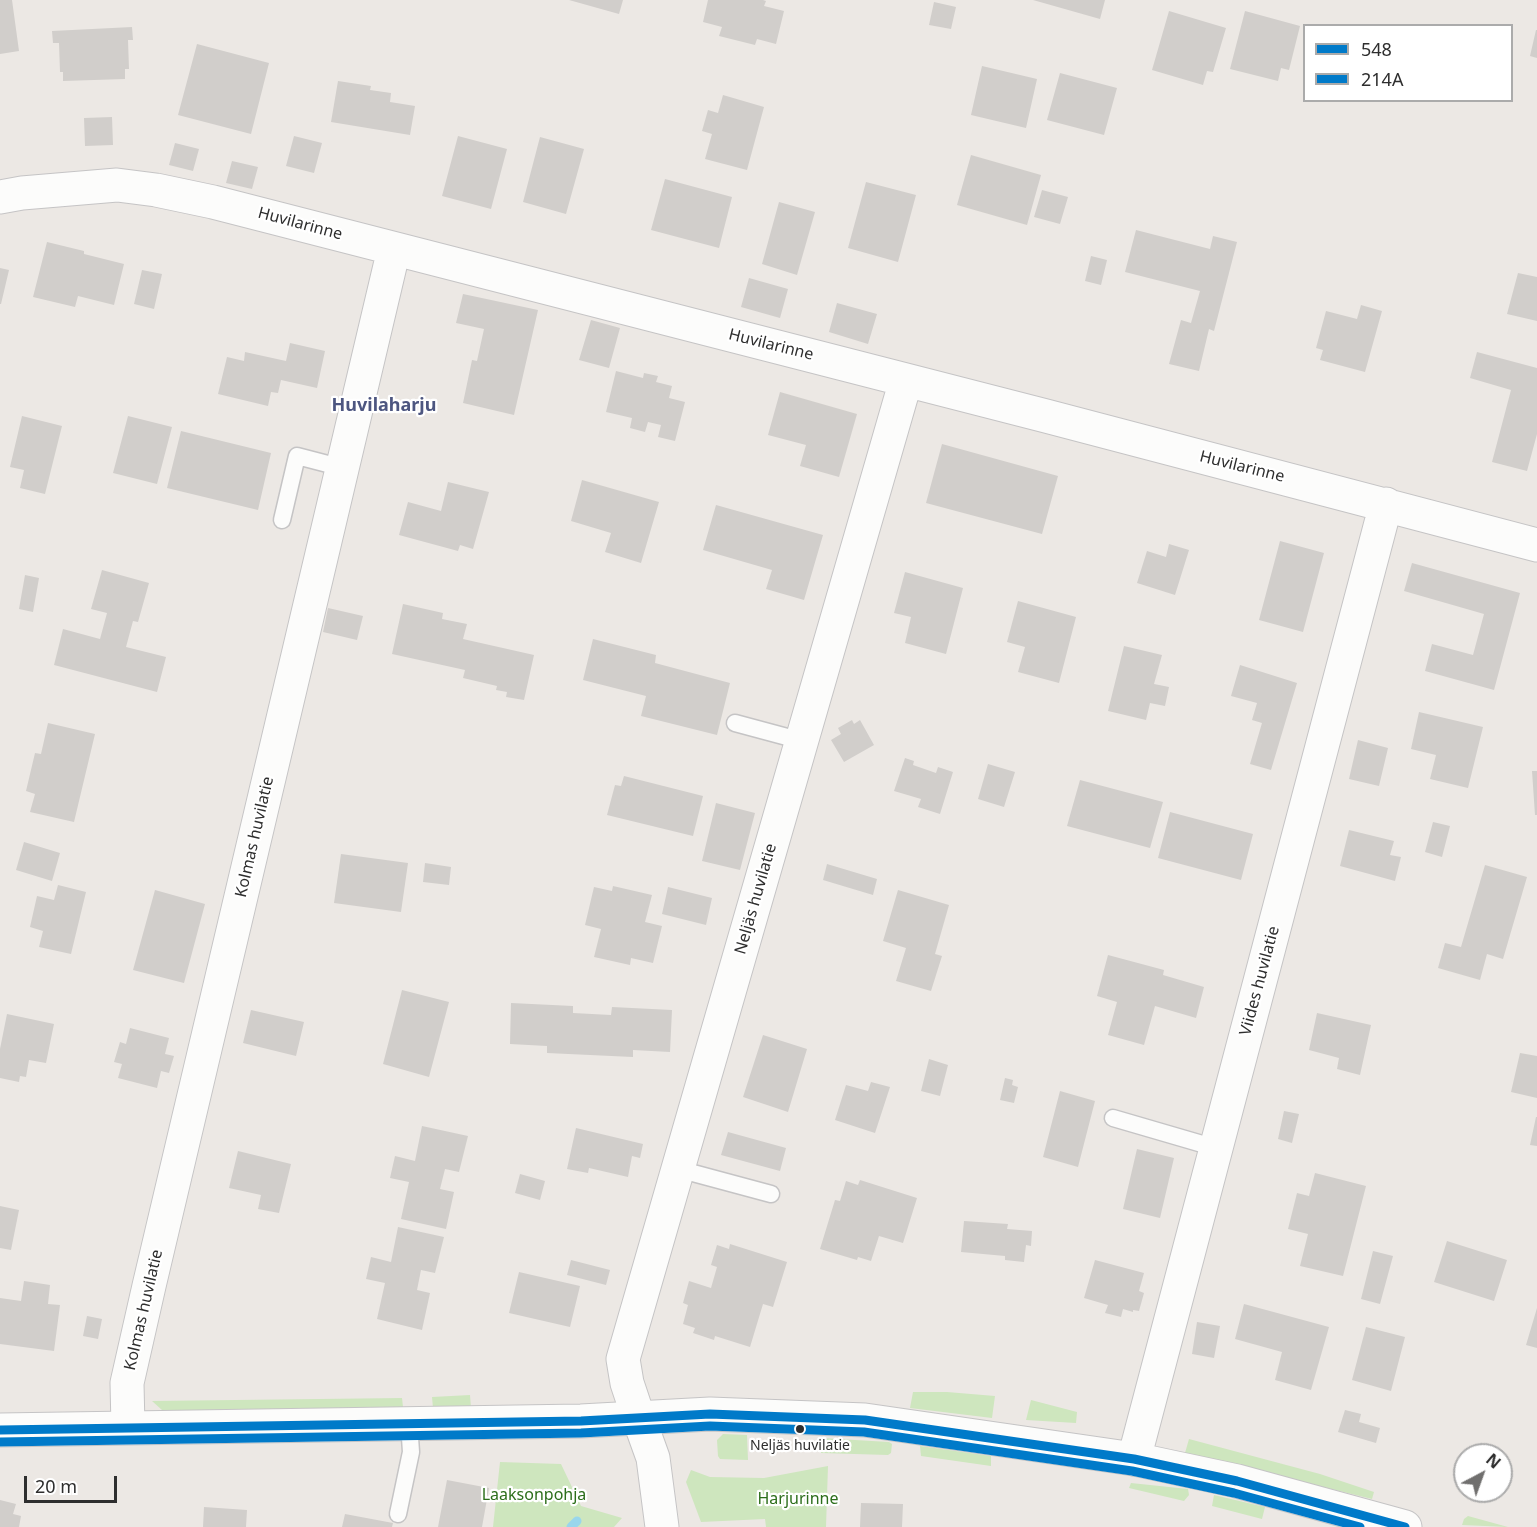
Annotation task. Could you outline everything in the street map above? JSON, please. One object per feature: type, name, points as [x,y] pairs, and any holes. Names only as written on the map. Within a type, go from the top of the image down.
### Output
[{"type":"street","name":"Huvilarinne","points":[[0,197],[117,185],[217,202],[1537,545]]},
{"type":"street","name":"Kolmas huvilatie","points":[[128,1427],[127,1383],[394,249]]},
{"type":"street","name":"Neljäs huvilatie","points":[[662,1527],[653,1458],[627,1383],[624,1359],[906,380]]},
{"type":"street","name":"Viides huvilatie","points":[[1134,1459],[1386,504]]},
{"type":"street","points":[[0,1430],[639,1419],[710,1414],[865,1420],[1134,1459],[1237,1480],[1405,1527]]},
{"type":"lane","points":[[282,520],[297,456],[343,468]]},
{"type":"lane","points":[[735,723],[802,741]]},
{"type":"lane","points":[[1113,1118],[1216,1148]]},
{"type":"lane","points":[[678,1169],[771,1194]]},
{"type":"lane","points":[[398,1514],[411,1452],[409,1423]]},
{"type":"green space","points":[[913,1392],[995,1396],[992,1418],[910,1408]]},
{"type":"green space","points":[[470,1395],[471,1408],[433,1408],[432,1397]]},
{"type":"green space","points":[[402,1398],[403,1407],[175,1411],[162,1410],[152,1401]]},
{"type":"green space","points":[[1031,1400],[1077,1412],[1076,1423],[1026,1420]]},
{"type":"green space","points":[[723,1434],[747,1435],[748,1460],[720,1459],[717,1440]]},
{"type":"green space","points":[[821,1438],[889,1442],[892,1444],[891,1453],[888,1455],[821,1453]]},
{"type":"green space","points":[[1189,1439],[1320,1474],[1374,1492],[1372,1499],[1185,1453]]},
{"type":"green space","points":[[920,1446],[991,1456],[991,1466],[921,1456]]},
{"type":"green space","name":"Laaksonpohja","points":[[500,1462],[561,1464],[581,1506],[622,1518],[614,1527],[493,1527]]},
{"type":"green space","name":"Harjurinne","points":[[828,1466],[826,1527],[766,1527],[765,1519],[701,1522],[686,1482],[691,1470],[710,1477],[764,1478]]},
{"type":"green space","points":[[1131,1483],[1188,1489],[1189,1495],[1184,1501],[1129,1488]]},
{"type":"green space","points":[[1214,1495],[1265,1507],[1262,1519],[1212,1506]]},
{"type":"green space","points":[[1468,1516],[1508,1527],[1462,1525]]},
{"type":"building","points":[[0,0],[12,0],[19,51],[0,54]]},
{"type":"building","points":[[569,0],[623,0],[619,14]]},
{"type":"building","points":[[708,0],[763,0],[766,1],[764,6],[784,11],[776,44],[757,39],[755,45],[719,36],[722,27],[703,22]]},
{"type":"building","points":[[1033,0],[1105,0],[1100,19]]},
{"type":"building","points":[[934,2],[956,7],[951,29],[929,25]]},
{"type":"building","points":[[1169,11],[1226,28],[1213,72],[1207,71],[1203,85],[1152,70]]},
{"type":"building","points":[[1245,11],[1300,26],[1289,70],[1281,68],[1278,81],[1230,69]]},
{"type":"building","points":[[132,27],[133,40],[128,40],[129,69],[125,69],[125,79],[63,81],[63,72],[60,72],[59,43],[53,43],[52,31]]},
{"type":"building","points":[[1537,30],[1537,58],[1530,56]]},
{"type":"building","points":[[197,44],[269,63],[251,134],[178,115]]},
{"type":"building","points":[[982,66],[1037,79],[1026,128],[971,115]]},
{"type":"building","points":[[1060,73],[1117,88],[1104,135],[1047,120]]},
{"type":"building","points":[[338,81],[371,86],[370,90],[391,93],[390,102],[415,106],[410,135],[331,122]]},
{"type":"building","points":[[723,95],[764,107],[747,170],[705,159],[712,134],[702,131],[708,110],[718,113]]},
{"type":"building","points":[[112,117],[113,145],[85,146],[84,118]]},
{"type":"building","points":[[294,136],[322,143],[314,173],[286,166]]},
{"type":"building","points":[[458,136],[507,149],[491,209],[442,196]]},
{"type":"building","points":[[540,137],[584,149],[566,214],[523,202]]},
{"type":"building","points":[[175,143],[199,149],[193,171],[169,165]]},
{"type":"building","points":[[971,155],[1041,175],[1027,225],[957,205]]},
{"type":"building","points":[[232,161],[258,167],[252,189],[226,183]]},
{"type":"building","points":[[665,179],[732,197],[719,248],[651,230]]},
{"type":"building","points":[[866,182],[916,195],[898,262],[848,248]]},
{"type":"building","points":[[1042,190],[1068,197],[1060,224],[1034,217]]},
{"type":"building","points":[[779,202],[815,212],[797,275],[762,264]]},
{"type":"building","points":[[1136,230],[1210,249],[1213,236],[1237,242],[1214,331],[1209,329],[1199,371],[1169,364],[1181,320],[1191,323],[1200,291],[1125,272]]},
{"type":"building","points":[[47,242],[124,264],[114,305],[78,296],[75,307],[33,297]]},
{"type":"building","points":[[1091,256],[1107,260],[1101,285],[1085,281]]},
{"type":"building","points":[[0,268],[9,270],[1,304],[0,304]]},
{"type":"building","points":[[142,270],[162,274],[154,309],[134,304]]},
{"type":"building","points":[[1518,273],[1537,277],[1537,321],[1507,314]]},
{"type":"building","points":[[749,278],[788,289],[780,318],[741,307]]},
{"type":"building","points":[[463,294],[538,310],[514,415],[463,403],[472,360],[477,361],[484,329],[456,323]]},
{"type":"building","points":[[837,303],[877,314],[868,344],[829,332]]},
{"type":"building","points":[[1361,305],[1382,311],[1365,372],[1320,360],[1323,350],[1316,348],[1326,311],[1357,319]]},
{"type":"building","points":[[591,320],[620,328],[609,368],[579,360]]},
{"type":"building","points":[[290,343],[325,351],[317,388],[281,380],[278,393],[271,392],[268,406],[218,394],[227,357],[244,361],[245,352],[286,361]]},
{"type":"building","points":[[1477,352],[1537,368],[1537,434],[1527,471],[1492,462],[1511,390],[1470,378]]},
{"type":"building","points":[[616,371],[643,378],[644,373],[658,376],[656,382],[672,386],[669,398],[685,402],[675,441],[658,437],[661,425],[648,422],[645,432],[630,428],[632,418],[606,412]]},
{"type":"building","points":[[780,392],[857,414],[839,477],[800,466],[806,445],[768,435]]},
{"type":"building","points":[[22,416],[62,426],[45,494],[20,488],[24,470],[10,467]]},
{"type":"building","points":[[128,416],[172,427],[157,484],[113,473]]},
{"type":"building","points":[[181,431],[271,453],[258,510],[167,488]]},
{"type":"building","points":[[942,444],[1058,476],[1042,534],[926,503]]},
{"type":"building","points":[[582,480],[659,502],[641,563],[605,552],[611,533],[571,521]]},
{"type":"building","points":[[448,482],[489,492],[473,549],[460,545],[458,551],[399,535],[408,502],[441,511]]},
{"type":"building","points":[[716,505],[823,535],[804,600],[766,589],[772,570],[703,550]]},
{"type":"building","points":[[1280,541],[1324,553],[1303,632],[1259,620]]},
{"type":"building","points":[[1169,544],[1189,550],[1175,595],[1137,583],[1147,551],[1166,557]]},
{"type":"building","points":[[1412,563],[1520,593],[1494,690],[1425,671],[1432,644],[1473,655],[1484,614],[1404,591]]},
{"type":"building","points":[[102,570],[149,583],[138,622],[133,621],[126,647],[166,657],[157,692],[54,665],[63,629],[100,639],[107,613],[91,609]]},
{"type":"building","points":[[905,572],[963,588],[946,654],[905,643],[911,617],[894,613]]},
{"type":"building","points":[[25,575],[39,578],[33,612],[19,609]]},
{"type":"building","points":[[1018,601],[1076,617],[1059,683],[1018,672],[1025,647],[1007,642]]},
{"type":"building","points":[[403,604],[443,613],[442,619],[467,624],[463,639],[534,655],[524,700],[506,697],[507,692],[496,690],[497,686],[463,678],[465,670],[392,654]]},
{"type":"building","points":[[328,608],[363,616],[357,640],[323,632]]},
{"type":"building","points":[[593,639],[656,655],[655,663],[730,683],[717,735],[641,716],[646,696],[583,680]]},
{"type":"building","points":[[1124,646],[1162,655],[1154,684],[1169,687],[1165,706],[1150,703],[1146,720],[1108,711]]},
{"type":"building","points":[[1240,665],[1297,683],[1271,770],[1250,764],[1262,723],[1252,720],[1257,703],[1231,696]]},
{"type":"building","points":[[1419,712],[1483,727],[1468,788],[1430,779],[1436,755],[1411,749]]},
{"type":"building","points":[[852,720],[854,724],[860,720],[874,745],[844,762],[831,740],[841,734],[838,728]]},
{"type":"building","points":[[48,723],[95,734],[74,822],[30,812],[35,794],[26,791],[35,753],[41,754]]},
{"type":"building","points":[[1358,740],[1388,748],[1379,786],[1349,779]]},
{"type":"building","points":[[905,758],[914,761],[913,765],[936,773],[938,767],[953,772],[940,814],[918,807],[921,799],[894,791]]},
{"type":"building","points":[[988,764],[1015,772],[1004,807],[978,799]]},
{"type":"building","points":[[1532,771],[1537,771],[1537,815],[1535,815]]},
{"type":"building","points":[[624,776],[703,796],[693,836],[607,815],[615,785],[621,786]]},
{"type":"building","points":[[1080,780],[1163,802],[1150,848],[1067,826]]},
{"type":"building","points":[[716,803],[755,813],[740,870],[702,861]]},
{"type":"building","points":[[1170,812],[1253,834],[1241,880],[1158,858]]},
{"type":"building","points":[[1433,822],[1450,826],[1442,857],[1425,852]]},
{"type":"building","points":[[1349,830],[1394,841],[1390,855],[1401,857],[1395,881],[1340,866]]},
{"type":"building","points":[[24,842],[60,853],[52,881],[16,870]]},
{"type":"building","points":[[341,854],[408,863],[401,912],[334,903]]},
{"type":"building","points":[[425,863],[451,867],[449,885],[423,882]]},
{"type":"building","points":[[827,864],[877,879],[873,895],[823,880]]},
{"type":"building","points":[[1485,865],[1527,877],[1503,959],[1487,954],[1480,980],[1438,968],[1445,943],[1461,947]]},
{"type":"building","points":[[58,885],[86,892],[71,954],[39,947],[43,931],[30,927],[37,896],[54,900]]},
{"type":"building","points":[[613,886],[652,895],[645,922],[662,926],[653,963],[631,958],[630,965],[594,957],[601,929],[585,925],[594,887],[612,891]]},
{"type":"building","points":[[668,887],[712,898],[706,925],[662,914]]},
{"type":"building","points":[[155,890],[205,904],[184,983],[133,970]]},
{"type":"building","points":[[898,890],[949,905],[935,954],[942,956],[931,991],[896,981],[906,948],[883,941]]},
{"type":"building","points":[[1108,955],[1164,970],[1163,975],[1204,987],[1196,1018],[1155,1006],[1144,1045],[1108,1035],[1117,1002],[1097,996]]},
{"type":"building","points":[[402,990],[449,1002],[429,1077],[383,1064]]},
{"type":"building","points":[[511,1003],[573,1006],[573,1013],[611,1015],[612,1007],[672,1010],[670,1052],[633,1050],[633,1057],[547,1053],[547,1046],[510,1044]]},
{"type":"building","points":[[251,1010],[304,1022],[296,1056],[243,1043]]},
{"type":"building","points":[[1317,1013],[1371,1025],[1360,1075],[1337,1069],[1339,1058],[1309,1050]]},
{"type":"building","points":[[7,1014],[54,1024],[46,1063],[29,1060],[26,1077],[20,1076],[19,1082],[0,1078],[0,1049]]},
{"type":"building","points":[[130,1028],[169,1038],[165,1054],[174,1056],[169,1073],[161,1071],[157,1088],[118,1078],[122,1064],[114,1062],[120,1042],[126,1044]]},
{"type":"building","points":[[763,1035],[807,1049],[788,1112],[743,1097]]},
{"type":"building","points":[[1520,1053],[1537,1056],[1537,1098],[1511,1092]]},
{"type":"building","points":[[929,1059],[948,1065],[940,1096],[921,1091]]},
{"type":"building","points":[[1005,1078],[1013,1080],[1012,1085],[1018,1087],[1014,1103],[1000,1100]]},
{"type":"building","points":[[871,1082],[890,1087],[875,1133],[835,1120],[846,1085],[868,1091]]},
{"type":"building","points":[[1060,1091],[1095,1101],[1078,1167],[1043,1157]]},
{"type":"building","points":[[1284,1111],[1299,1114],[1292,1143],[1278,1139]]},
{"type":"building","points":[[1537,1117],[1537,1146],[1530,1145]]},
{"type":"building","points":[[422,1126],[468,1136],[459,1172],[445,1169],[440,1189],[454,1192],[446,1229],[401,1219],[409,1182],[390,1178],[395,1156],[415,1161]]},
{"type":"building","points":[[576,1128],[643,1144],[640,1158],[632,1156],[628,1177],[589,1168],[588,1173],[567,1169]]},
{"type":"building","points":[[728,1132],[786,1148],[780,1171],[721,1155]]},
{"type":"building","points":[[1137,1149],[1174,1158],[1160,1218],[1123,1209]]},
{"type":"building","points":[[238,1151],[291,1164],[279,1213],[258,1209],[261,1195],[229,1188]]},
{"type":"building","points":[[1315,1173],[1366,1186],[1343,1276],[1300,1266],[1308,1234],[1288,1229],[1297,1193],[1309,1196]]},
{"type":"building","points":[[520,1174],[545,1181],[540,1200],[515,1193]]},
{"type":"building","points":[[860,1180],[917,1198],[903,1243],[879,1236],[871,1261],[858,1257],[857,1260],[820,1249],[835,1200],[840,1201],[846,1181],[858,1185]]},
{"type":"building","points":[[0,1206],[19,1210],[11,1250],[0,1248]]},
{"type":"building","points":[[964,1221],[1008,1224],[1007,1229],[1032,1231],[1031,1246],[1026,1245],[1024,1262],[1005,1260],[1005,1256],[961,1252]]},
{"type":"building","points":[[398,1227],[444,1237],[435,1273],[421,1270],[417,1290],[430,1293],[422,1330],[377,1319],[385,1283],[366,1279],[371,1257],[391,1262]]},
{"type":"building","points":[[1447,1241],[1507,1260],[1494,1301],[1434,1282]]},
{"type":"building","points":[[730,1244],[787,1262],[773,1307],[763,1304],[750,1347],[715,1336],[714,1340],[693,1333],[695,1328],[683,1324],[688,1305],[683,1303],[689,1281],[711,1288],[717,1267],[711,1265],[717,1245],[729,1249]]},
{"type":"building","points":[[1373,1251],[1393,1256],[1380,1304],[1361,1299]]},
{"type":"building","points":[[571,1260],[610,1270],[606,1285],[567,1275]]},
{"type":"building","points":[[1095,1260],[1144,1273],[1139,1291],[1144,1293],[1139,1311],[1123,1309],[1121,1317],[1105,1313],[1108,1305],[1084,1298]]},
{"type":"building","points":[[519,1272],[580,1286],[570,1327],[509,1313]]},
{"type":"building","points":[[24,1281],[50,1285],[48,1304],[60,1305],[54,1351],[0,1344],[0,1298],[21,1301]]},
{"type":"building","points":[[1244,1304],[1329,1327],[1311,1390],[1275,1380],[1282,1352],[1235,1339]]},
{"type":"building","points":[[1537,1308],[1537,1348],[1526,1345]]},
{"type":"building","points":[[87,1316],[102,1319],[98,1339],[83,1336]]},
{"type":"building","points":[[1197,1322],[1220,1326],[1214,1358],[1192,1354]]},
{"type":"building","points":[[1366,1327],[1405,1337],[1391,1391],[1352,1380]]},
{"type":"building","points":[[1345,1410],[1361,1414],[1359,1422],[1380,1428],[1376,1443],[1338,1432]]},
{"type":"building","points":[[447,1480],[489,1488],[482,1527],[438,1527]]},
{"type":"building","points":[[0,1500],[16,1504],[13,1514],[21,1516],[19,1527],[0,1527]]},
{"type":"building","points":[[861,1503],[903,1504],[902,1527],[860,1527]]},
{"type":"building","points":[[204,1507],[247,1510],[246,1527],[203,1527]]},
{"type":"building","points":[[345,1514],[393,1523],[392,1527],[342,1527]]},
{"type":"waterway","points":[[571,1527],[577,1521]]},
{"type":"transit line","name":"548","points":[[0,1430],[581,1421],[710,1414],[865,1420],[1134,1459],[1237,1481],[1405,1527]]},
{"type":"transit line","name":"214A","points":[[0,1442],[581,1433],[710,1426],[864,1432],[1132,1471],[1234,1493],[1360,1527]]},
{"type":"place","name":"Neljäs huvilatie","points":[[800,1429]]},
{"type":"district","name":"Huvilaharju","points":[[384,406]]}]
